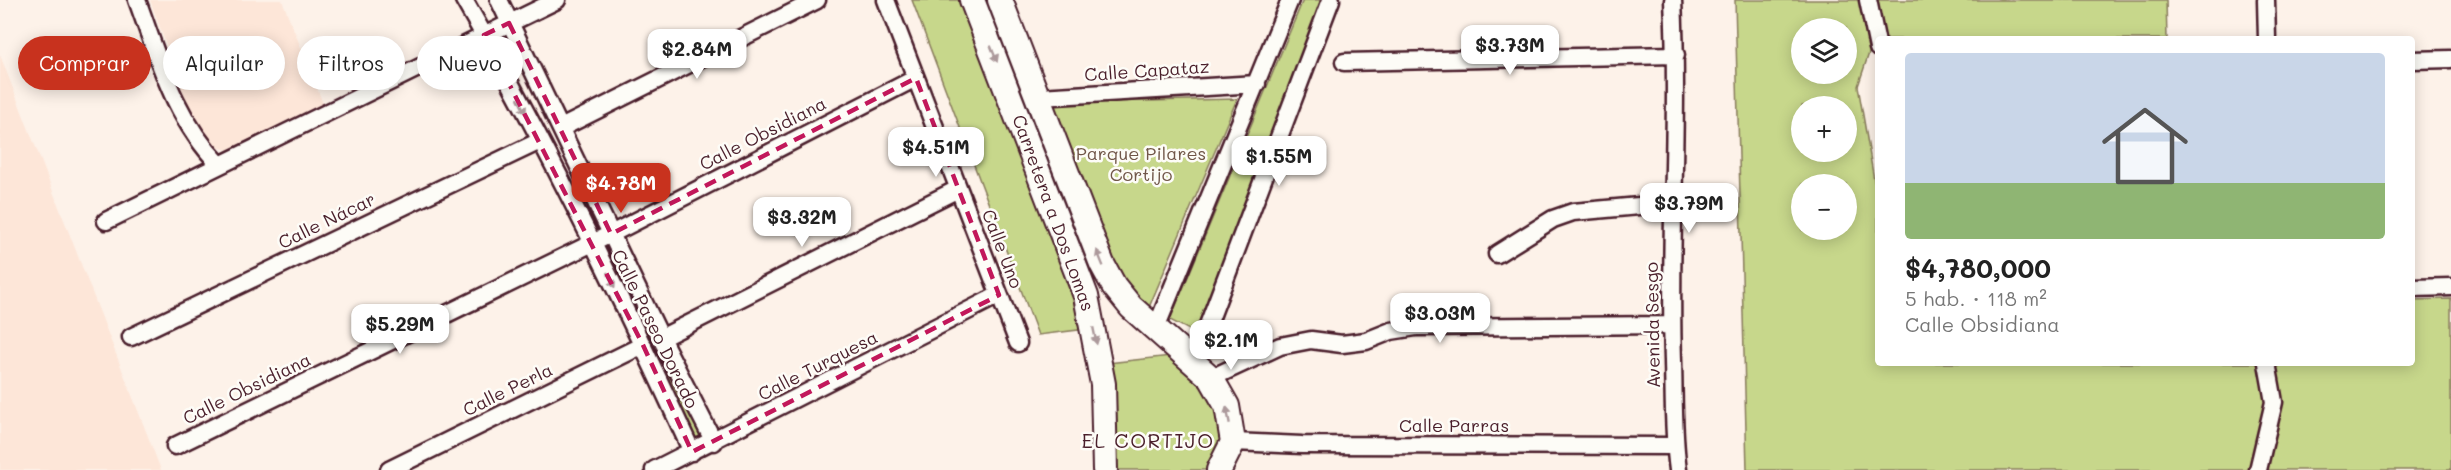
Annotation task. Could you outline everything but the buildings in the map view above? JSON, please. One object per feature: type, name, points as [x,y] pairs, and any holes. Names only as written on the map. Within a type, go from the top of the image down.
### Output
[{"type":"main road","name":"Carretera a Dos Lomas","points":[[972,0],[1086,296],[1103,384],[1105,470]]},
{"type":"main road","name":"Carretera a Dos Lomas","points":[[1000,0],[1102,264],[1114,286],[1131,307],[1203,370],[1227,406],[1233,442]]},
{"type":"main road","points":[[1219,470],[1233,442]]},
{"type":"street","points":[[136,0],[179,111],[203,148],[220,165]]},
{"type":"street","name":"Calle Paseo Dorado","points":[[464,0],[592,243],[643,345],[692,452]]},
{"type":"street","name":"Calle Paseo Dorado","points":[[499,0],[661,338],[714,442]]},
{"type":"street","points":[[106,221],[557,0]]},
{"type":"street","points":[[561,129],[817,0]]},
{"type":"street","name":"Calle Uno","points":[[886,0],[1018,343]]},
{"type":"street","points":[[1156,328],[1290,0]]},
{"type":"street","points":[[1203,370],[1331,0]]},
{"type":"street","name":"Avenida Sesgo","points":[[1673,0],[1676,55],[1672,325],[1675,446],[1678,470]]},
{"type":"street","points":[[1868,0],[1876,36]]},
{"type":"street","points":[[2266,0],[2267,36]]},
{"type":"street","points":[[1344,62],[1676,55]]},
{"type":"street","points":[[2415,60],[2451,59]]},
{"type":"street","name":"Calle Obsidiana","points":[[176,446],[611,234],[916,78]]},
{"type":"street","name":"Calle Capataz","points":[[1039,97],[1257,84]]},
{"type":"street","name":"Calle Nácar","points":[[130,337],[540,141]]},
{"type":"street","points":[[661,338],[958,189]]},
{"type":"street","points":[[1497,254],[1553,219],[1573,212],[1672,204]]},
{"type":"street","points":[[2415,288],[2451,287]]},
{"type":"street","name":"Calle Turquesa","points":[[654,470],[714,442],[999,295]]},
{"type":"street","points":[[1203,370],[1280,346],[1311,340],[1342,344],[1366,341],[1391,331],[1416,327],[1672,325]]},
{"type":"street","name":"Calle Perla","points":[[389,470],[643,345]]},
{"type":"street","points":[[2258,470],[2274,402],[2268,366]]},
{"type":"street","name":"Calle Parras","points":[[1233,442],[1302,445],[1675,446]]},
{"type":"highlighted area","points":[[509,23],[611,234],[916,78],[999,295],[692,452],[643,345],[484,35]]},
{"type":"shaded area","points":[[150,0],[282,0],[297,38],[297,90],[318,90],[324,106],[232,151],[216,147],[204,137],[182,90],[285,90],[285,36],[163,36]]},
{"type":"shaded area","points":[[0,55],[161,470],[0,470]]},
{"type":"green space","points":[[912,0],[966,0],[1086,329],[1038,335]]},
{"type":"green space","points":[[1303,0],[1325,0],[1195,333],[1170,320]]},
{"type":"green space","points":[[1735,0],[2166,0],[2167,36],[1875,36],[1858,86],[1875,185],[1875,366],[2415,366],[2415,300],[2451,299],[2451,470],[1747,470]]},
{"type":"green space","name":"Parque Pilares Cortijo","points":[[1237,99],[1147,312],[1113,270],[1051,103]]},
{"type":"green space","points":[[610,239],[705,438],[696,445],[600,246]]},
{"type":"green space","points":[[1171,356],[1215,386],[1227,434],[1206,470],[1112,470],[1108,363]]},
{"type":"district","name":"EL CORTIJO","points":[[1148,441]]}]
